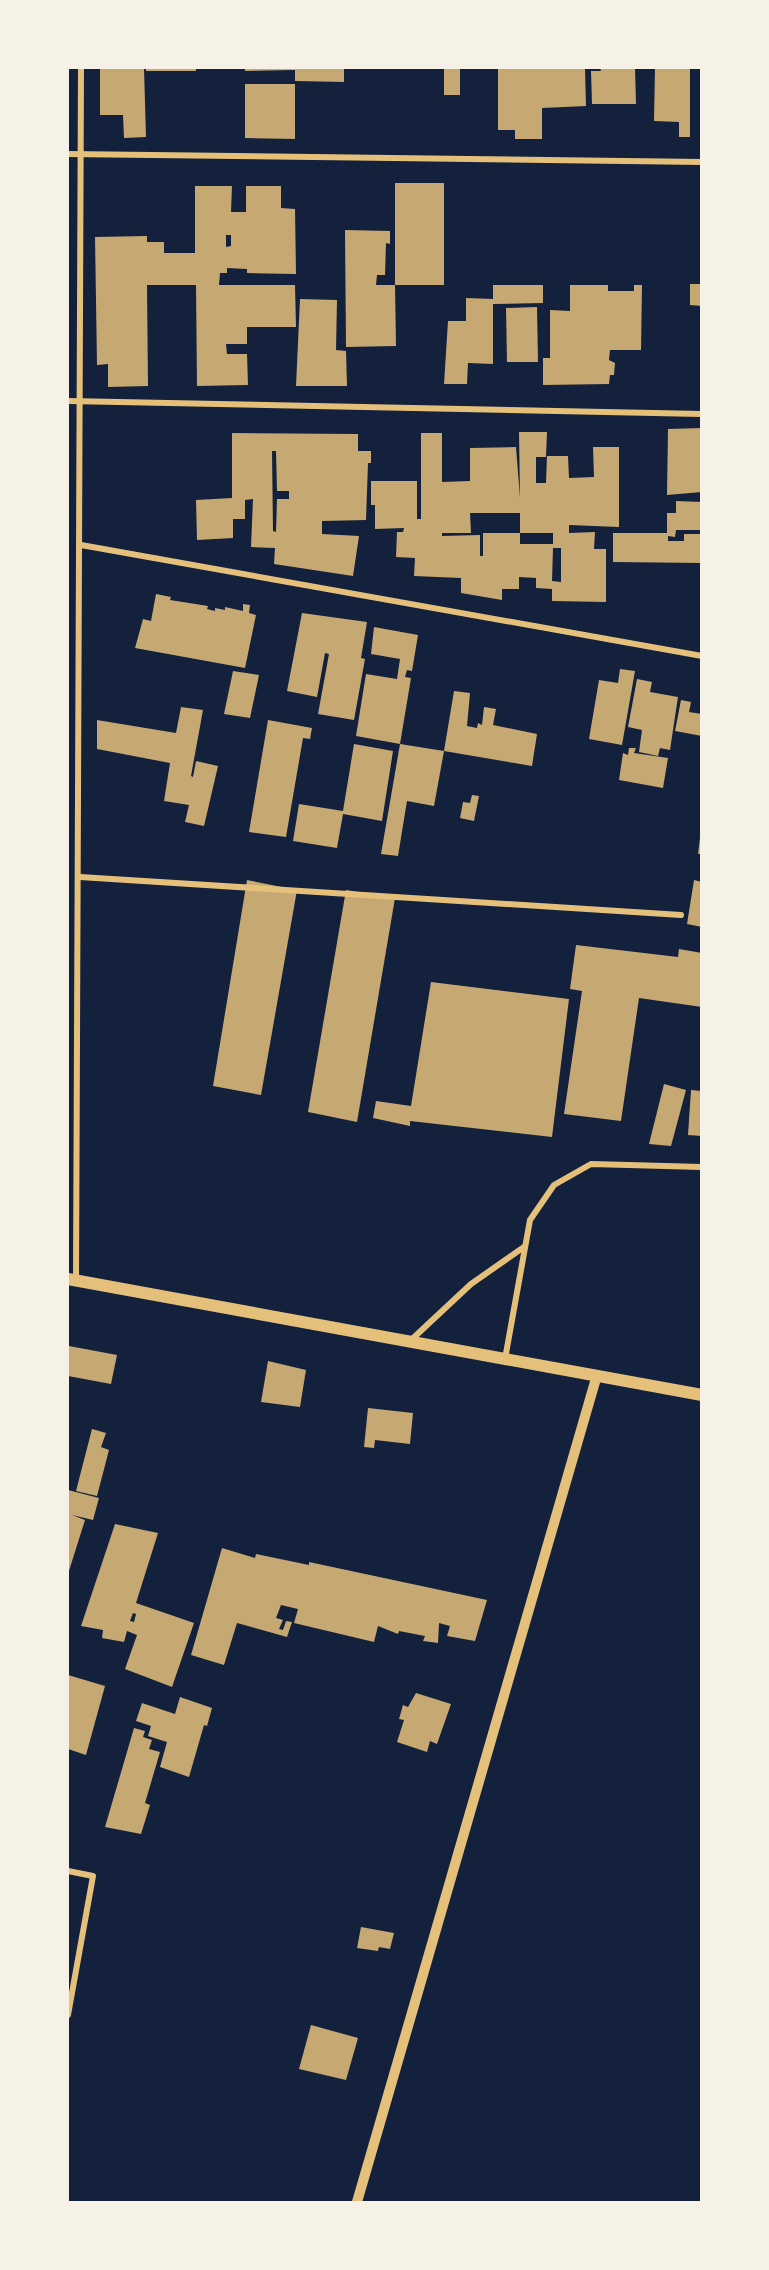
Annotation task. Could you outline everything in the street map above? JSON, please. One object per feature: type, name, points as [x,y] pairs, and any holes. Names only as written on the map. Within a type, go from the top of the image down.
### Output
[{"type":"main road","points":[[72,1280],[702,1395]]},
{"type":"street","points":[[72,1280],[80,877],[81,68]]},
{"type":"street","points":[[68,154],[702,162]]},
{"type":"street","points":[[68,401],[702,414]]},
{"type":"street","points":[[81,545],[702,656]]},
{"type":"street","points":[[80,877],[681,915]]},
{"type":"street","points":[[505,1360],[530,1220],[554,1185],[591,1164],[702,1167]]},
{"type":"street","points":[[410,1342],[471,1284],[524,1247]]},
{"type":"street","points":[[357,2202],[597,1375]]},
{"type":"street","points":[[68,1871],[93,1876],[68,2015]]},
{"type":"building","points":[[100,68],[144,68],[146,137],[124,138],[123,115],[100,115]]},
{"type":"building","points":[[146,68],[196,68],[196,71],[146,71]]},
{"type":"building","points":[[245,68],[344,68],[344,82],[295,81],[295,70],[245,71]]},
{"type":"building","points":[[444,68],[460,68],[460,95],[444,95]]},
{"type":"building","points":[[498,68],[585,68],[586,106],[542,108],[542,139],[515,139],[515,130],[498,130]]},
{"type":"building","points":[[600,68],[635,68],[636,104],[592,104],[591,71],[601,71]]},
{"type":"building","points":[[655,68],[690,68],[690,137],[679,137],[679,122],[654,121]]},
{"type":"building","points":[[245,84],[295,84],[295,139],[245,138]]},
{"type":"building","points":[[395,183],[444,183],[444,285],[395,285]]},
{"type":"building","points":[[195,186],[232,186],[231,212],[246,212],[246,186],[281,186],[281,208],[295,209],[296,274],[247,273],[247,269],[227,268],[227,273],[220,273],[219,285],[295,285],[296,327],[247,327],[247,344],[226,344],[227,354],[247,354],[248,385],[197,386],[196,285],[147,285],[148,386],[108,387],[108,364],[97,365],[95,237],[147,236],[147,242],[164,242],[164,253],[195,253]],"holes":[[[226,235],[231,235],[231,246],[226,247]]]},
{"type":"building","points":[[345,230],[390,231],[390,244],[386,243],[385,275],[377,275],[376,285],[395,285],[396,346],[346,347]]},
{"type":"building","points":[[690,284],[702,284],[702,306],[690,305]]},
{"type":"building","points":[[493,285],[543,285],[543,303],[493,304],[493,364],[468,363],[467,384],[444,384],[448,321],[466,321],[466,298],[493,299]]},
{"type":"building","points":[[570,285],[608,285],[608,291],[634,291],[634,285],[642,285],[641,350],[610,350],[609,360],[615,363],[614,375],[610,375],[609,384],[543,385],[543,358],[550,358],[550,310],[570,311]]},
{"type":"building","points":[[300,299],[337,300],[336,350],[346,351],[347,386],[296,386]]},
{"type":"building","points":[[537,307],[538,362],[507,362],[506,308]]},
{"type":"building","points":[[702,428],[702,492],[667,495],[668,429]]},
{"type":"building","points":[[519,432],[547,432],[546,457],[536,457],[536,483],[546,483],[547,456],[568,456],[569,478],[594,477],[593,447],[619,447],[619,527],[569,525],[569,533],[595,532],[594,549],[606,549],[606,602],[552,601],[552,589],[536,588],[536,578],[519,577],[519,589],[502,589],[502,600],[461,593],[461,578],[414,576],[415,558],[396,557],[397,532],[403,532],[404,528],[375,529],[375,505],[371,505],[371,481],[417,481],[417,519],[421,519],[421,433],[442,433],[442,482],[470,481],[470,448],[516,447],[520,498]],"holes":[[[470,513],[520,513],[520,533],[483,533],[483,556],[480,556],[480,535],[442,536],[442,533],[471,533]],[[520,533],[553,533],[553,544],[520,544]],[[553,548],[561,548],[561,582],[552,581]]]},
{"type":"building","points":[[232,433],[358,434],[358,451],[371,451],[371,463],[368,463],[366,520],[322,521],[322,534],[359,536],[353,576],[274,564],[275,548],[251,547],[253,499],[245,500],[245,519],[233,519],[233,538],[197,540],[196,500],[232,498]],"holes":[[[272,451],[276,451],[277,491],[289,491],[289,499],[277,499],[276,532],[273,531]]]},
{"type":"building","points":[[676,501],[702,502],[702,530],[676,530],[675,537],[668,536],[668,541],[684,541],[684,534],[702,534],[702,563],[613,562],[613,533],[667,533],[667,513],[676,513]]},
{"type":"building","points":[[156,594],[171,597],[170,600],[208,606],[207,609],[215,611],[215,608],[225,610],[225,607],[243,611],[243,604],[250,605],[249,613],[256,615],[245,668],[135,648],[143,619],[151,621]]},
{"type":"building","points":[[302,613],[367,622],[361,658],[365,659],[354,720],[318,714],[329,654],[325,653],[317,697],[287,691]]},
{"type":"building","points":[[374,627],[418,635],[412,671],[407,670],[405,677],[411,678],[400,744],[356,736],[366,674],[397,679],[400,659],[371,654]]},
{"type":"building","points":[[620,669],[635,671],[622,745],[589,739],[599,680],[618,683]]},
{"type":"building","points":[[233,671],[259,675],[250,718],[224,714]]},
{"type":"building","points":[[637,679],[652,682],[650,692],[678,697],[670,750],[660,748],[658,756],[639,752],[642,730],[628,727]]},
{"type":"building","points":[[454,691],[470,693],[467,726],[477,728],[478,723],[482,725],[484,707],[496,709],[493,725],[537,734],[532,766],[444,751]]},
{"type":"building","points":[[681,700],[691,702],[689,712],[702,714],[702,736],[675,731]]},
{"type":"building","points":[[181,707],[203,710],[191,776],[193,777],[196,761],[218,766],[204,826],[185,822],[189,805],[164,801],[170,763],[97,749],[97,720],[176,733]]},
{"type":"building","points":[[268,720],[312,728],[310,739],[303,738],[286,837],[249,832]]},
{"type":"building","points":[[354,744],[393,751],[382,821],[343,814],[337,848],[293,841],[299,804],[343,811]]},
{"type":"building","points":[[400,744],[444,751],[434,806],[407,801],[398,856],[381,854]]},
{"type":"building","points":[[629,748],[636,748],[634,753],[668,758],[663,788],[619,780],[623,753],[628,755]]},
{"type":"building","points":[[472,795],[479,796],[474,821],[460,818],[463,802],[470,803]]},
{"type":"building","points":[[700,838],[702,838],[702,854],[698,854]]},
{"type":"building","points":[[247,880],[297,890],[261,1095],[213,1086]]},
{"type":"building","points":[[694,880],[702,882],[702,927],[687,924]]},
{"type":"building","points":[[346,890],[395,898],[357,1122],[308,1112]]},
{"type":"building","points":[[576,945],[678,957],[679,949],[702,953],[702,1007],[639,998],[621,1121],[564,1114],[582,991],[570,989]]},
{"type":"building","points":[[431,982],[569,999],[552,1137],[410,1121],[410,1126],[373,1118],[376,1101],[411,1106]]},
{"type":"building","points":[[664,1084],[686,1090],[671,1146],[649,1144]]},
{"type":"building","points":[[691,1090],[702,1091],[702,1136],[688,1135]]},
{"type":"building","points":[[69,1346],[117,1355],[111,1384],[68,1376]]},
{"type":"building","points":[[268,1361],[306,1370],[300,1407],[261,1402]]},
{"type":"building","points":[[368,1408],[413,1413],[410,1444],[375,1440],[374,1448],[364,1447]]},
{"type":"building","points":[[92,1429],[106,1433],[101,1447],[109,1450],[97,1496],[76,1491]]},
{"type":"building","points":[[68,1490],[99,1498],[93,1520],[72,1515],[85,1520],[68,1574]]},
{"type":"building","points":[[115,1524],[158,1533],[136,1603],[194,1623],[172,1687],[125,1669],[137,1635],[127,1631],[124,1642],[102,1638],[103,1630],[81,1626]],"holes":[[[133,1613],[136,1614],[134,1622],[130,1621]]]},
{"type":"building","points":[[222,1548],[255,1558],[256,1554],[309,1565],[309,1562],[487,1600],[475,1641],[447,1636],[450,1626],[439,1623],[438,1643],[423,1641],[425,1636],[399,1631],[398,1634],[378,1626],[374,1642],[294,1623],[298,1609],[281,1605],[276,1618],[283,1620],[279,1629],[283,1630],[286,1621],[292,1622],[287,1637],[237,1623],[224,1665],[191,1655]]},
{"type":"building","points":[[68,1675],[105,1686],[86,1755],[68,1749]]},
{"type":"building","points":[[416,1693],[451,1704],[437,1744],[430,1741],[427,1752],[397,1742],[404,1720],[399,1719],[403,1705],[408,1707]]},
{"type":"building","points":[[180,1697],[212,1708],[207,1726],[204,1725],[189,1777],[160,1767],[167,1742],[148,1736],[151,1726],[136,1721],[142,1703],[175,1714]]},
{"type":"building","points":[[134,1728],[145,1731],[143,1737],[152,1740],[149,1749],[160,1752],[145,1803],[150,1805],[141,1834],[105,1827]]},
{"type":"building","points":[[361,1927],[394,1933],[390,1949],[379,1947],[378,1951],[357,1948]]},
{"type":"building","points":[[311,2025],[358,2038],[346,2080],[299,2069]]}]
